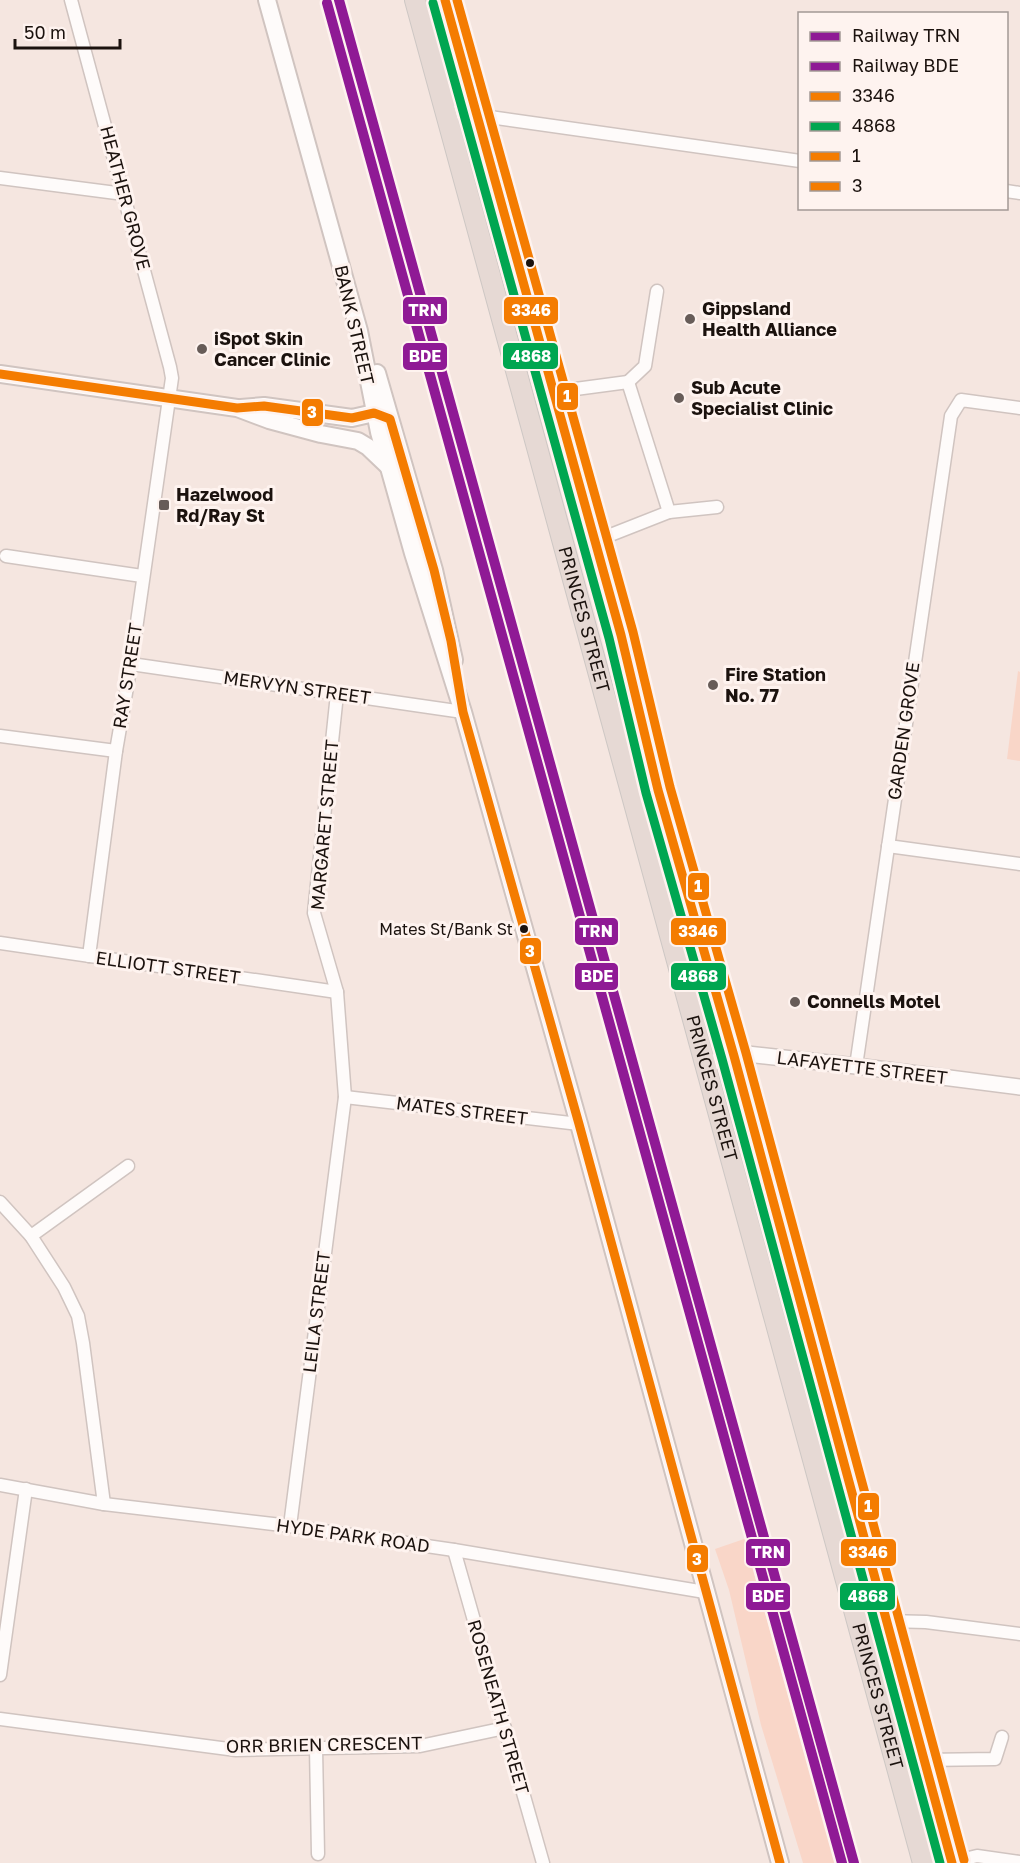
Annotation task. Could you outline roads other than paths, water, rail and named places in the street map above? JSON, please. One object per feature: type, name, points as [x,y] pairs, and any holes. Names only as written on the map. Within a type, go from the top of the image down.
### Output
[{"type":"highway","name":"PRINCES STREET","points":[[416,0],[923,1863]]},
{"type":"highway","name":"PRINCES STREET","points":[[445,0],[621,635],[658,790],[734,1056],[952,1862]]},
{"type":"main road","name":"BANK STREET","points":[[267,0],[359,331],[390,468],[416,564],[463,712],[579,1124],[780,1863]]},
{"type":"main road","points":[[0,374],[237,408],[269,420],[358,441],[374,452],[390,468]]},
{"type":"main road","points":[[237,408],[264,406],[381,421]]},
{"type":"main road","points":[[358,441],[381,421]]},
{"type":"main road","points":[[381,421],[434,570],[451,641],[463,712]]},
{"type":"street","name":"HEATHER GROVE","points":[[71,0],[170,367],[172,387],[169,397]]},
{"type":"street","points":[[447,111],[798,160]]},
{"type":"street","points":[[0,178],[124,194]]},
{"type":"street","points":[[554,392],[628,382],[645,366],[657,291]]},
{"type":"street","points":[[628,382],[669,512]]},
{"type":"street","name":"RAY STREET","points":[[89,956],[116,751],[131,664],[169,397]]},
{"type":"street","name":"GARDEN GROVE","points":[[856,1066],[951,416],[961,400],[1020,408]]},
{"type":"street","points":[[613,534],[669,512],[717,507]]},
{"type":"street","points":[[6,556],[142,576]]},
{"type":"street","name":"MERVYN STREET","points":[[131,664],[463,712]]},
{"type":"street","name":"MARGARET STREET","points":[[337,694],[314,913],[337,992],[345,1097]]},
{"type":"street","points":[[0,736],[116,751]]},
{"type":"street","points":[[888,846],[1020,864]]},
{"type":"street","name":"ELLIOTT STREET","points":[[0,942],[337,992]]},
{"type":"street","name":"LAFAYETTE STREET","points":[[705,1064],[747,1054],[1020,1087]]},
{"type":"street","name":"MATES STREET","points":[[345,1097],[579,1124]]},
{"type":"street","name":"LEILA STREET","points":[[290,1526],[345,1097]]},
{"type":"street","points":[[31,1236],[128,1166]]},
{"type":"street","points":[[2,1208],[31,1236],[64,1287],[78,1316],[104,1504]]},
{"type":"street","name":"HYDE PARK ROAD","points":[[0,1485],[104,1504],[290,1526],[454,1550],[705,1592]]},
{"type":"street","points":[[0,1675],[26,1489]]},
{"type":"street","name":"ROSENEATH STREET","points":[[454,1550],[543,1863]]},
{"type":"street","points":[[858,1628],[887,1621],[926,1622],[1020,1634]]},
{"type":"street","name":"ORR BRIEN CRESCENT","points":[[0,1719],[236,1750],[420,1746],[504,1728]]},
{"type":"street","points":[[925,1760],[995,1759],[1002,1737]]},
{"type":"street","points":[[316,1748],[318,1854]]},
{"type":"street","points":[[952,1862],[977,1856],[1020,1862]]},
{"type":"rail line","name":"TRN","points":[[339,0],[854,1863]]},
{"type":"rail line","name":"BDE","points":[[327,3],[842,1863]]},
{"type":"place","name":"Gippsland Health Alliance","points":[[690,319]]},
{"type":"place","name":"iSpot Skin Cancer Clinic","points":[[202,349]]},
{"type":"place","name":"Sub Acute Specialist Clinic","points":[[679,398]]},
{"type":"place","name":"Hazelwood Rd/Ray St","points":[[164,505]]},
{"type":"place","name":"Fire Station No. 77","points":[[713,685]]},
{"type":"place","name":"Mates St/Bank St","points":[[524,929]]},
{"type":"place","name":"Connells Motel","points":[[795,1002]]}]
